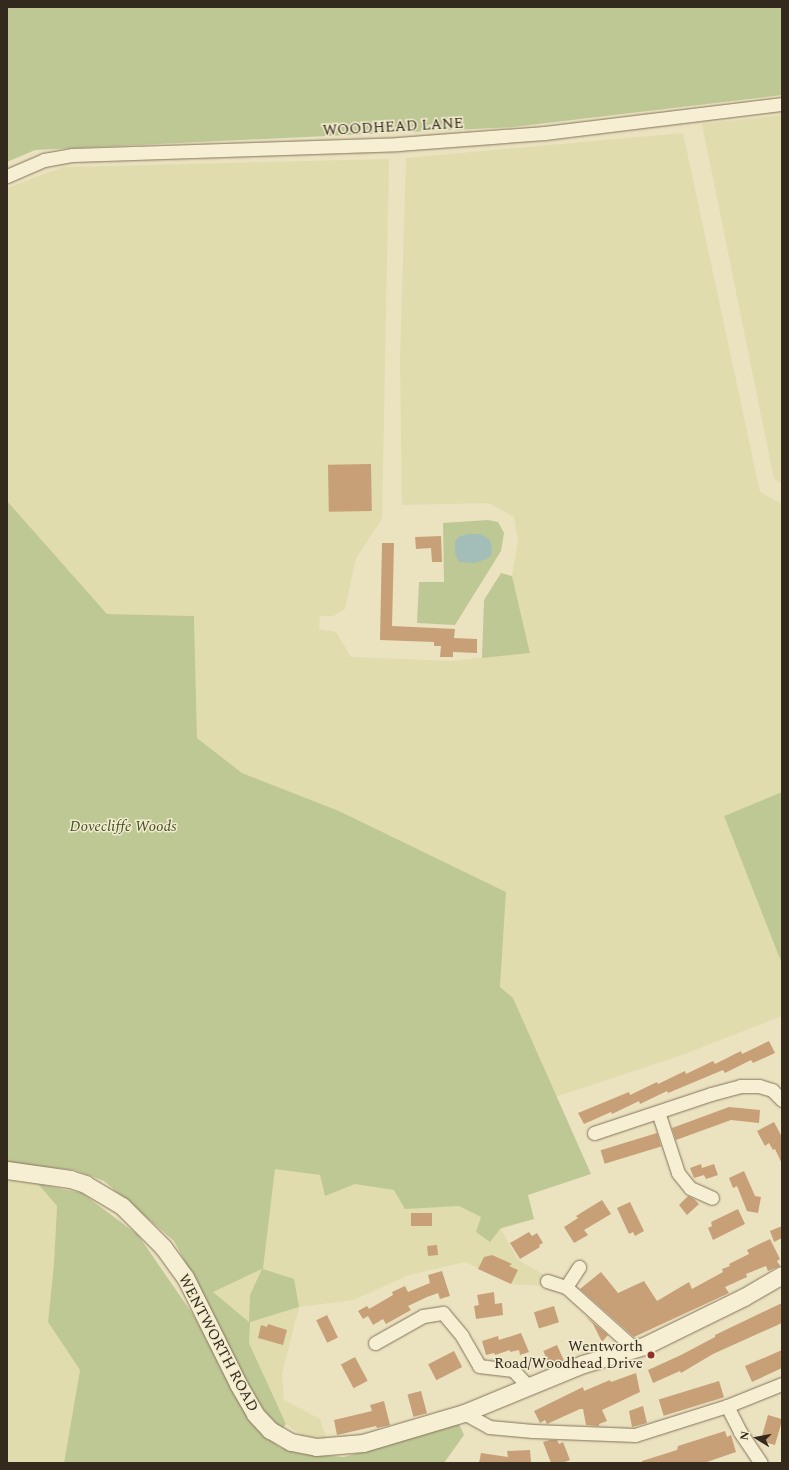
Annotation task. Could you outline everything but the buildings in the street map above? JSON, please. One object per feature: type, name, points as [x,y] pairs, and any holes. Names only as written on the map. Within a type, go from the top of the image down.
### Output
[{"type":"street","name":"WOODHEAD LANE","points":[[7,176],[44,160],[73,155],[414,143],[545,133],[782,104]]},
{"type":"street","points":[[594,1133],[740,1086],[759,1086],[772,1090],[782,1100]]},
{"type":"street","points":[[658,1112],[678,1173],[690,1188],[712,1198]]},
{"type":"street","name":"WENTWORTH ROAD","points":[[7,1170],[70,1179],[85,1184],[122,1206],[163,1247],[185,1278],[238,1384],[255,1414],[270,1430],[291,1442],[316,1447],[363,1443],[464,1413],[584,1364],[635,1349],[706,1316],[782,1275]]},
{"type":"street","points":[[566,1287],[579,1267]]},
{"type":"street","points":[[546,1281],[566,1287],[635,1349]]},
{"type":"street","points":[[375,1343],[423,1316],[444,1313],[462,1336],[478,1366],[513,1370],[528,1386]]},
{"type":"street","points":[[464,1413],[489,1426],[533,1431],[635,1435],[727,1406],[782,1384]]},
{"type":"street","points":[[727,1406],[740,1432],[761,1463]]},
{"type":"shaded area","points":[[782,115],[782,483],[774,479],[702,124]]},
{"type":"shaded area","points":[[683,133],[760,492],[782,504],[782,792],[724,816],[782,964],[782,1016],[682,1055],[555,1097],[513,998],[500,987],[506,892],[339,811],[242,773],[197,738],[194,616],[107,614],[7,501],[7,188],[63,167],[389,159],[382,519],[356,558],[345,609],[333,616],[320,616],[319,629],[336,632],[351,657],[452,661],[530,652],[512,576],[518,541],[514,517],[488,503],[402,505],[400,361],[406,158]]},
{"type":"shaded area","points":[[275,1168],[320,1175],[534,1219],[501,1229],[518,1260],[548,1277],[545,1286],[511,1284],[465,1262],[409,1275],[353,1300],[299,1307],[282,1374],[284,1400],[320,1419],[327,1440],[302,1436],[286,1424],[249,1343],[249,1322],[212,1292],[263,1269]]},
{"type":"shaded area","points":[[7,1180],[38,1184],[57,1206],[54,1263],[48,1322],[80,1370],[64,1463],[7,1463]]},
{"type":"green space","points":[[7,7],[782,7],[782,95],[513,127],[35,150],[7,162]]},
{"type":"green space","name":"Dovecliffe Woods","points":[[7,501],[107,614],[194,616],[197,738],[242,773],[339,811],[506,892],[500,987],[513,998],[591,1174],[528,1195],[534,1219],[501,1228],[490,1242],[476,1232],[481,1217],[459,1206],[405,1209],[394,1190],[355,1184],[325,1196],[320,1175],[275,1169],[263,1269],[294,1279],[299,1307],[250,1322],[249,1343],[286,1424],[282,1430],[257,1410],[207,1303],[174,1241],[104,1181],[75,1170],[7,1163]],"holes":[[[262,1269],[250,1295],[249,1322],[213,1292]]]},
{"type":"green space","points":[[488,520],[498,522],[504,533],[501,551],[455,625],[417,623],[419,582],[444,582],[443,523]]},
{"type":"green space","points":[[501,573],[512,576],[530,653],[482,658],[484,600]]},
{"type":"green space","points":[[782,792],[782,964],[724,816]]},
{"type":"green space","points":[[38,1184],[82,1193],[138,1235],[194,1316],[249,1420],[279,1447],[302,1454],[344,1457],[459,1424],[464,1435],[444,1463],[64,1463],[80,1370],[48,1322],[54,1263],[57,1206]]},
{"type":"water","points":[[468,534],[480,534],[489,539],[492,547],[491,556],[474,563],[459,562],[455,553],[455,542],[458,537]]},
{"type":"place","name":"Wentworth Road/Woodhead Drive","points":[[651,1355]]}]
